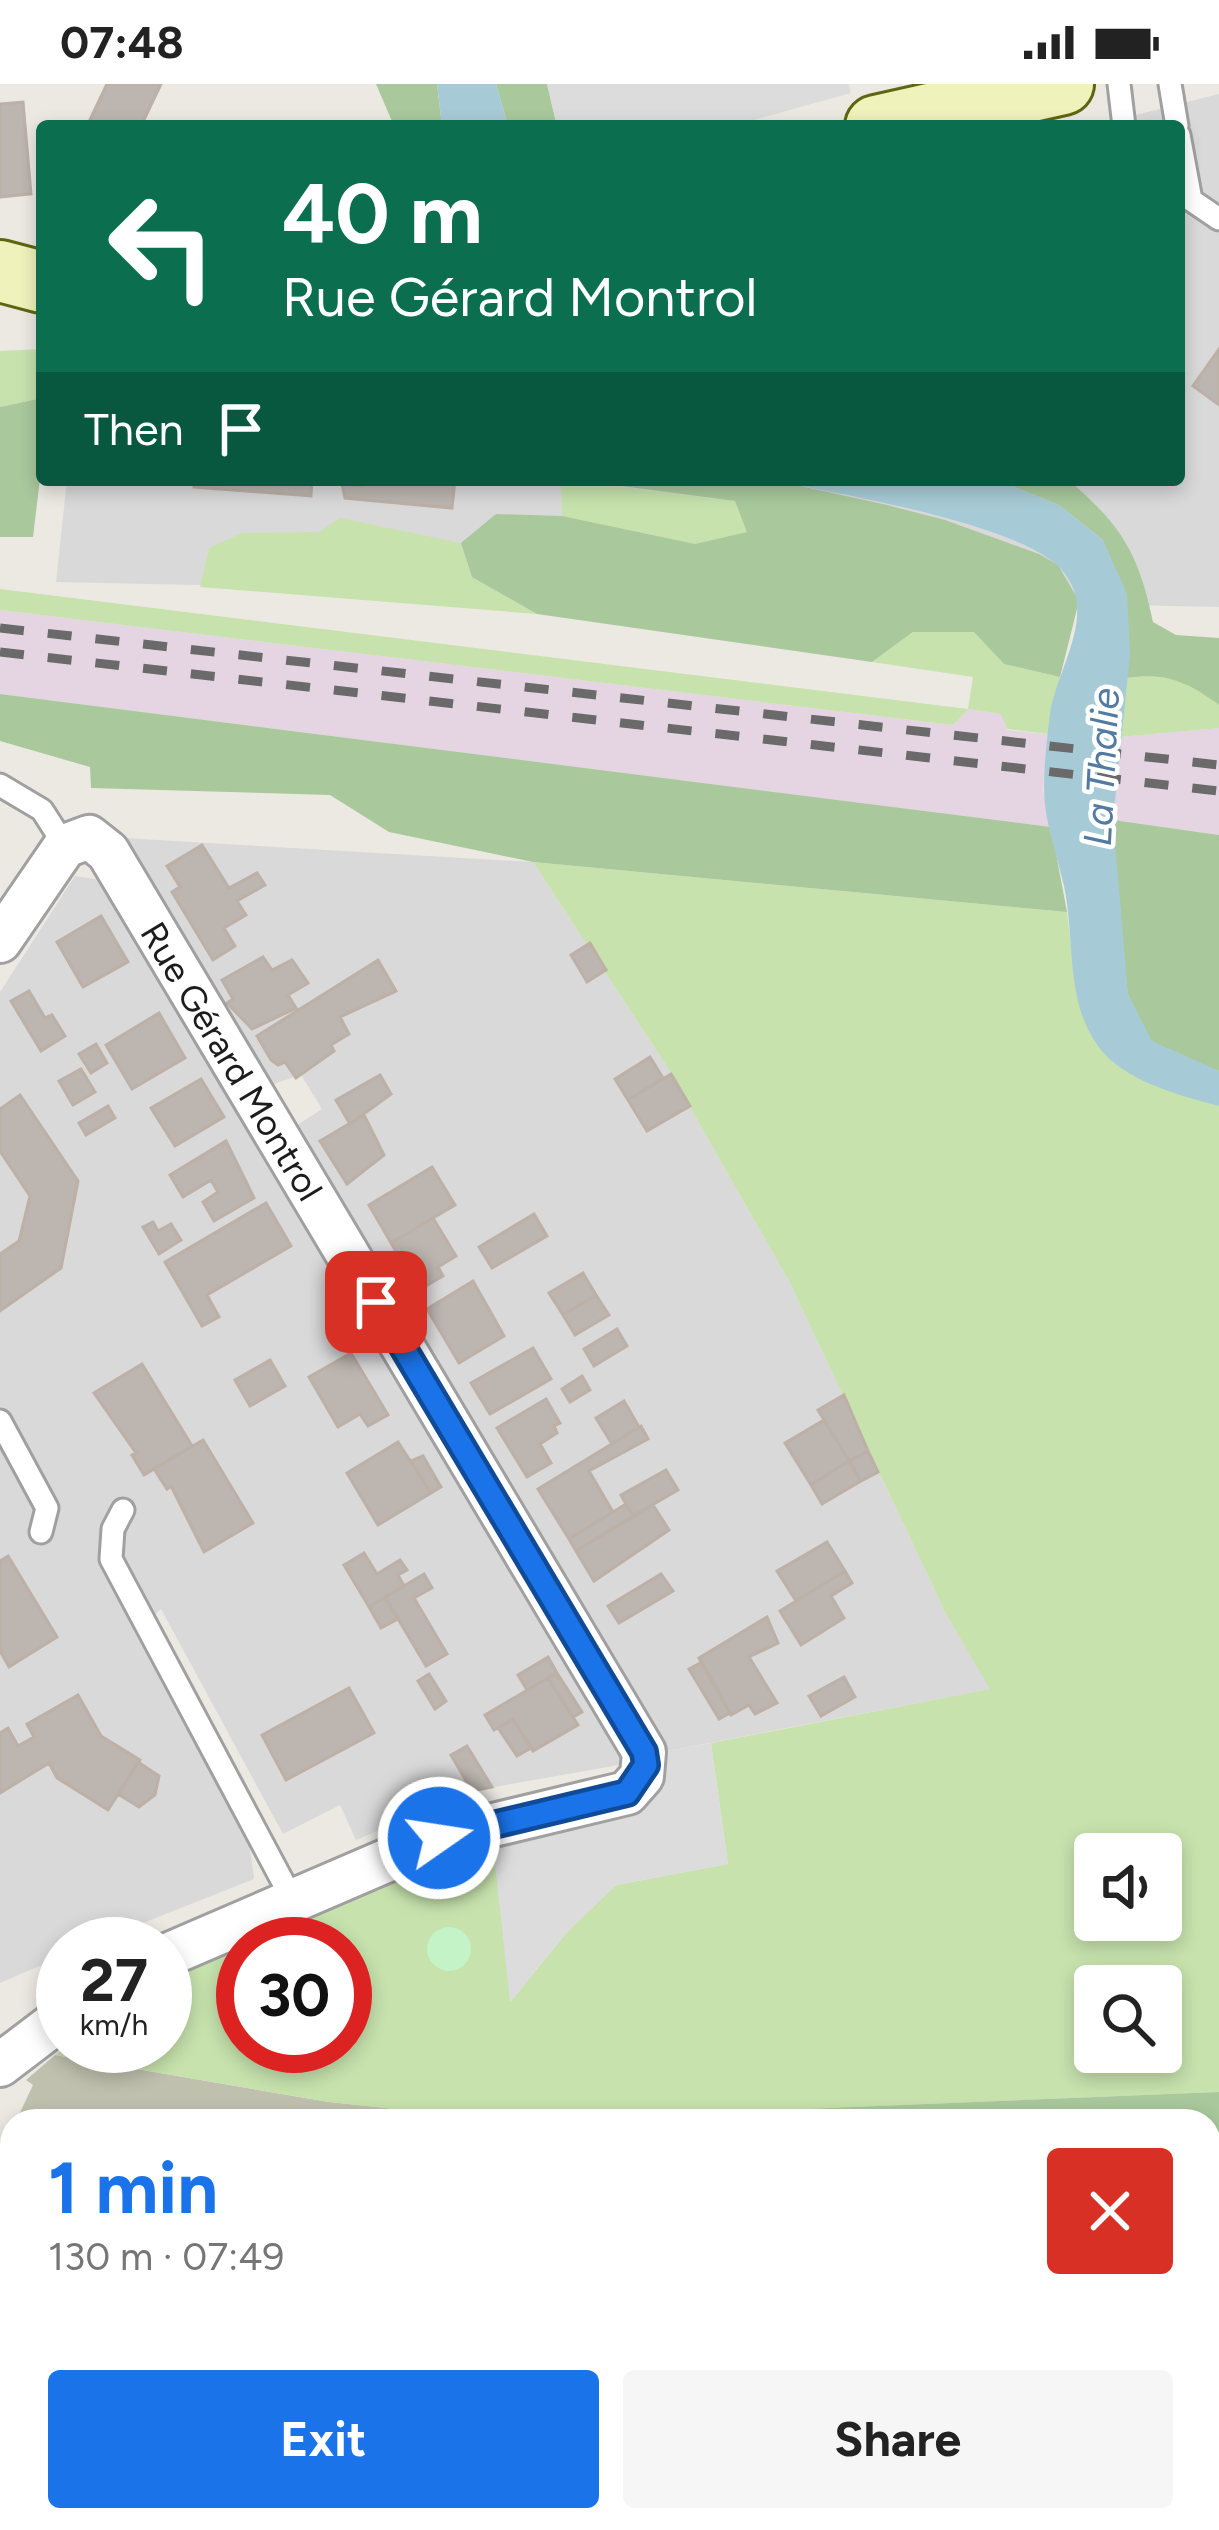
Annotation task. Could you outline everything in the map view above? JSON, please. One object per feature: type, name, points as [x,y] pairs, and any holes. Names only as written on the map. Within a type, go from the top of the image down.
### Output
[{"type":"main road","points":[[903,120],[1063,84]]},
{"type":"main road","points":[[0,272],[36,281]]},
{"type":"main road","points":[[0,289],[36,284]]},
{"type":"street","name":"Rue Gérard Montrol","points":[[65,846],[89,837],[108,852],[644,1752],[642,1776],[627,1793],[439,1838],[192,1944]]},
{"type":"street","points":[[0,941],[65,846]]},
{"type":"street","points":[[0,2065],[36,2038]]},
{"type":"lane","points":[[1119,84],[1123,120]]},
{"type":"lane","points":[[1170,84],[1176,120]]},
{"type":"lane","points":[[1185,168],[1191,200],[1219,219]]},
{"type":"lane","points":[[0,785],[43,810],[65,846]]},
{"type":"lane","points":[[0,1421],[47,1508],[41,1532]]},
{"type":"lane","points":[[123,1510],[113,1529],[111,1558],[292,1899]]},
{"type":"shaded area","points":[[547,84],[849,84],[851,93],[754,120],[556,120]]},
{"type":"shaded area","points":[[1219,94],[1219,607],[56,582],[66,486],[1185,486],[1185,120],[1116,120]]},
{"type":"shaded area","points":[[0,610],[953,725],[969,709],[1002,714],[1007,730],[1048,734],[1043,791],[1051,827],[0,694]]},
{"type":"shaded area","points":[[1219,728],[1219,835],[1113,820],[1120,737]]},
{"type":"shaded area","points":[[124,838],[533,862],[666,1065],[790,1283],[946,1614],[991,1689],[662,1752],[293,1128],[322,1109],[301,1075],[270,1085]]},
{"type":"shaded area","points":[[75,876],[107,881],[630,1763],[472,1791],[356,1840],[340,1805],[283,1834],[161,1609],[135,1633],[250,1848],[254,1879],[158,1917],[36,1917],[36,1968],[0,1983],[0,992]]},
{"type":"shaded area","points":[[711,1743],[728,1864],[616,1885],[568,1931],[510,2002],[493,1843],[662,1752]]},
{"type":"shaded area","points":[[36,2071],[160,2073],[396,2109],[22,2109],[33,2085],[26,2080]]},
{"type":"green space","points":[[376,84],[437,84],[441,120],[391,120]]},
{"type":"green space","points":[[496,84],[547,84],[556,120],[506,120]]},
{"type":"green space","points":[[36,349],[36,399],[0,407],[0,351]]},
{"type":"green space","points":[[36,399],[39,486],[33,537],[0,537],[0,407]]},
{"type":"green space","points":[[561,486],[611,486],[735,501],[748,532],[695,544],[562,516]]},
{"type":"green space","points":[[621,486],[800,486],[945,520],[1039,554],[1058,565],[1079,601],[1060,677],[1004,664],[974,632],[913,632],[872,662],[537,614],[472,577],[461,543],[496,514],[562,516],[695,544],[747,532],[735,501]]},
{"type":"green space","points":[[1012,486],[1075,486],[1102,511],[1134,559],[1153,622],[1176,635],[1219,638],[1219,705],[1176,681],[1127,678],[1127,636],[1103,540],[1059,505]]},
{"type":"green space","points":[[340,518],[461,543],[472,577],[537,614],[200,587],[209,548],[242,533],[319,532]]},
{"type":"green space","points":[[0,589],[968,709],[973,677],[872,662],[913,632],[975,632],[1004,664],[1060,677],[1048,734],[1007,729],[1001,714],[969,709],[953,725],[0,610]]},
{"type":"green space","points":[[1148,675],[1186,681],[1219,705],[1219,728],[1120,737],[1127,678]]},
{"type":"green space","points":[[0,694],[1051,827],[1067,912],[533,862],[389,832],[330,795],[91,788],[90,767],[0,741]]},
{"type":"green space","points":[[1113,820],[1219,835],[1219,1071],[1166,1051],[1138,1022],[1119,936]]},
{"type":"green space","points":[[533,862],[1067,912],[1077,997],[1219,1106],[1219,2092],[803,2109],[395,2109],[160,2073],[192,2073],[192,1962],[216,1951],[216,2073],[372,2073],[372,1917],[293,1917],[361,1887],[493,1843],[511,2001],[568,1931],[616,1885],[728,1864],[711,1743],[990,1689],[946,1614],[790,1283],[666,1065]]},
{"type":"green space","points":[[449,1927],[465,1933],[471,1949],[465,1965],[449,1971],[433,1965],[427,1949],[433,1933]]},
{"type":"green space","points":[[1219,2092],[1219,2109],[803,2109]]},
{"type":"water","points":[[437,84],[496,84],[506,120],[441,120]]},
{"type":"water","name":"La Thalie","points":[[802,486],[1012,486],[1059,505],[1103,540],[1127,594],[1130,655],[1113,820],[1128,994],[1152,1041],[1219,1071],[1219,1106],[1153,1085],[1122,1069],[1098,1046],[1080,1009],[1064,886],[1044,788],[1050,714],[1077,620],[1072,585],[1060,568],[1006,537]]},
{"type":"building","points":[[107,84],[161,84],[144,120],[90,120]]},
{"type":"building","points":[[23,102],[31,194],[0,197],[0,104]]},
{"type":"building","points":[[1219,349],[1219,405],[1193,386]]},
{"type":"building","points":[[194,486],[312,486],[311,496]]},
{"type":"building","points":[[342,486],[454,486],[452,508],[345,498]]},
{"type":"building","points":[[202,845],[229,888],[257,873],[265,885],[237,901],[246,915],[224,928],[235,946],[213,960],[172,892],[180,887],[167,866]]},
{"type":"building","points":[[101,916],[128,962],[83,987],[57,942]]},
{"type":"building","points":[[590,943],[606,970],[587,982],[571,955]]},
{"type":"building","points":[[263,957],[272,970],[292,960],[308,983],[288,995],[296,1008],[252,1029],[227,1003],[233,999],[222,980]]},
{"type":"building","points":[[378,960],[396,991],[340,1017],[349,1034],[331,1045],[334,1051],[296,1078],[285,1062],[278,1065],[271,1060],[257,1036]]},
{"type":"building","points":[[29,991],[45,1018],[52,1015],[65,1036],[41,1051],[11,1001]]},
{"type":"building","points":[[159,1013],[185,1058],[132,1089],[106,1045]]},
{"type":"building","points":[[96,1044],[107,1063],[91,1073],[79,1054]]},
{"type":"building","points":[[650,1057],[663,1078],[628,1100],[615,1079]]},
{"type":"building","points":[[81,1069],[95,1092],[73,1105],[59,1081]]},
{"type":"building","points":[[671,1074],[690,1106],[647,1131],[628,1100]]},
{"type":"building","points":[[380,1075],[391,1094],[350,1124],[336,1100]]},
{"type":"building","points":[[201,1079],[224,1117],[175,1146],[151,1108]]},
{"type":"building","points":[[20,1095],[78,1181],[61,1268],[0,1311],[0,1254],[19,1241],[30,1196],[0,1151],[0,1109]]},
{"type":"building","points":[[108,1106],[115,1118],[86,1135],[79,1123]]},
{"type":"building","points":[[364,1115],[384,1155],[347,1184],[320,1141]]},
{"type":"building","points":[[226,1141],[254,1198],[214,1221],[203,1202],[218,1192],[211,1180],[183,1197],[170,1175]]},
{"type":"building","points":[[432,1167],[455,1205],[391,1243],[369,1205]]},
{"type":"building","points":[[266,1203],[291,1246],[207,1295],[219,1317],[202,1326],[165,1262]]},
{"type":"building","points":[[534,1214],[547,1236],[492,1268],[479,1247]]},
{"type":"building","points":[[433,1218],[456,1256],[438,1267],[443,1276],[419,1290],[391,1243]]},
{"type":"building","points":[[153,1222],[158,1231],[171,1224],[181,1240],[159,1254],[143,1227]]},
{"type":"building","points":[[583,1273],[596,1295],[563,1315],[549,1293]]},
{"type":"building","points":[[473,1281],[504,1336],[459,1363],[427,1309]]},
{"type":"building","points":[[596,1295],[609,1315],[575,1335],[563,1315]]},
{"type":"building","points":[[617,1329],[627,1346],[594,1366],[584,1349]]},
{"type":"building","points":[[533,1348],[551,1379],[490,1414],[471,1383]]},
{"type":"building","points":[[351,1353],[388,1415],[368,1426],[360,1414],[338,1427],[309,1377]]},
{"type":"building","points":[[270,1360],[285,1386],[250,1406],[235,1380]]},
{"type":"building","points":[[142,1364],[192,1446],[144,1475],[132,1455],[136,1453],[94,1393]]},
{"type":"building","points":[[582,1376],[590,1390],[570,1402],[562,1389]]},
{"type":"building","points":[[844,1395],[868,1451],[849,1461],[818,1410]]},
{"type":"building","points":[[546,1399],[560,1423],[554,1426],[557,1433],[540,1444],[551,1463],[527,1477],[497,1428]]},
{"type":"building","points":[[624,1401],[639,1427],[612,1444],[596,1418]]},
{"type":"building","points":[[824,1420],[849,1461],[811,1485],[785,1443]]},
{"type":"building","points":[[641,1426],[648,1439],[589,1471],[613,1512],[569,1539],[538,1489]]},
{"type":"building","points":[[203,1440],[253,1523],[204,1552],[171,1486],[167,1489],[154,1469]]},
{"type":"building","points":[[398,1442],[431,1493],[378,1525],[347,1473]]},
{"type":"building","points":[[868,1451],[878,1472],[861,1481],[849,1461]]},
{"type":"building","points":[[423,1456],[441,1487],[431,1493],[411,1461]]},
{"type":"building","points":[[849,1461],[861,1481],[822,1504],[811,1485]]},
{"type":"building","points":[[666,1470],[678,1490],[633,1516],[621,1495]]},
{"type":"building","points":[[626,1504],[633,1516],[576,1551],[569,1539]]},
{"type":"building","points":[[653,1505],[669,1530],[594,1581],[576,1551]]},
{"type":"building","points":[[827,1542],[845,1571],[796,1601],[777,1571]]},
{"type":"building","points":[[364,1553],[377,1574],[400,1560],[407,1570],[398,1575],[404,1586],[369,1607],[344,1565]]},
{"type":"building","points":[[8,1556],[57,1637],[9,1667],[0,1651],[0,1561]]},
{"type":"building","points":[[845,1571],[852,1583],[831,1596],[844,1618],[801,1645],[780,1611]]},
{"type":"building","points":[[424,1574],[432,1588],[414,1598],[447,1654],[426,1666],[385,1597]]},
{"type":"building","points":[[661,1574],[673,1591],[619,1623],[608,1606]]},
{"type":"building","points":[[385,1597],[398,1619],[381,1628],[369,1607]]},
{"type":"building","points":[[767,1617],[778,1643],[749,1657],[777,1703],[755,1714],[749,1705],[731,1715],[699,1658]]},
{"type":"building","points":[[548,1657],[557,1673],[527,1690],[518,1675]]},
{"type":"building","points":[[702,1662],[730,1713],[719,1719],[689,1669]]},
{"type":"building","points":[[557,1673],[582,1712],[573,1717],[548,1678]]},
{"type":"building","points":[[429,1674],[446,1701],[435,1709],[418,1681]]},
{"type":"building","points":[[844,1677],[855,1697],[821,1716],[809,1696]]},
{"type":"building","points":[[548,1678],[578,1725],[533,1751],[513,1719],[494,1730],[485,1715]]},
{"type":"building","points":[[349,1688],[374,1733],[286,1780],[262,1735]]},
{"type":"building","points":[[78,1695],[101,1736],[140,1760],[108,1810],[57,1778],[49,1763],[0,1793],[0,1733],[8,1728],[18,1746],[34,1737],[27,1724]]},
{"type":"building","points":[[513,1719],[531,1748],[517,1756],[498,1728]]},
{"type":"building","points":[[467,1746],[492,1787],[472,1791],[451,1755]]},
{"type":"building","points":[[138,1762],[159,1776],[155,1795],[139,1807],[118,1794]]},
{"type":"railway","points":[[0,628],[1219,765]]},
{"type":"railway","points":[[0,652],[1219,791]]},
{"type":"route","points":[[376,1302],[644,1752],[646,1765],[627,1793],[439,1838]]}]
